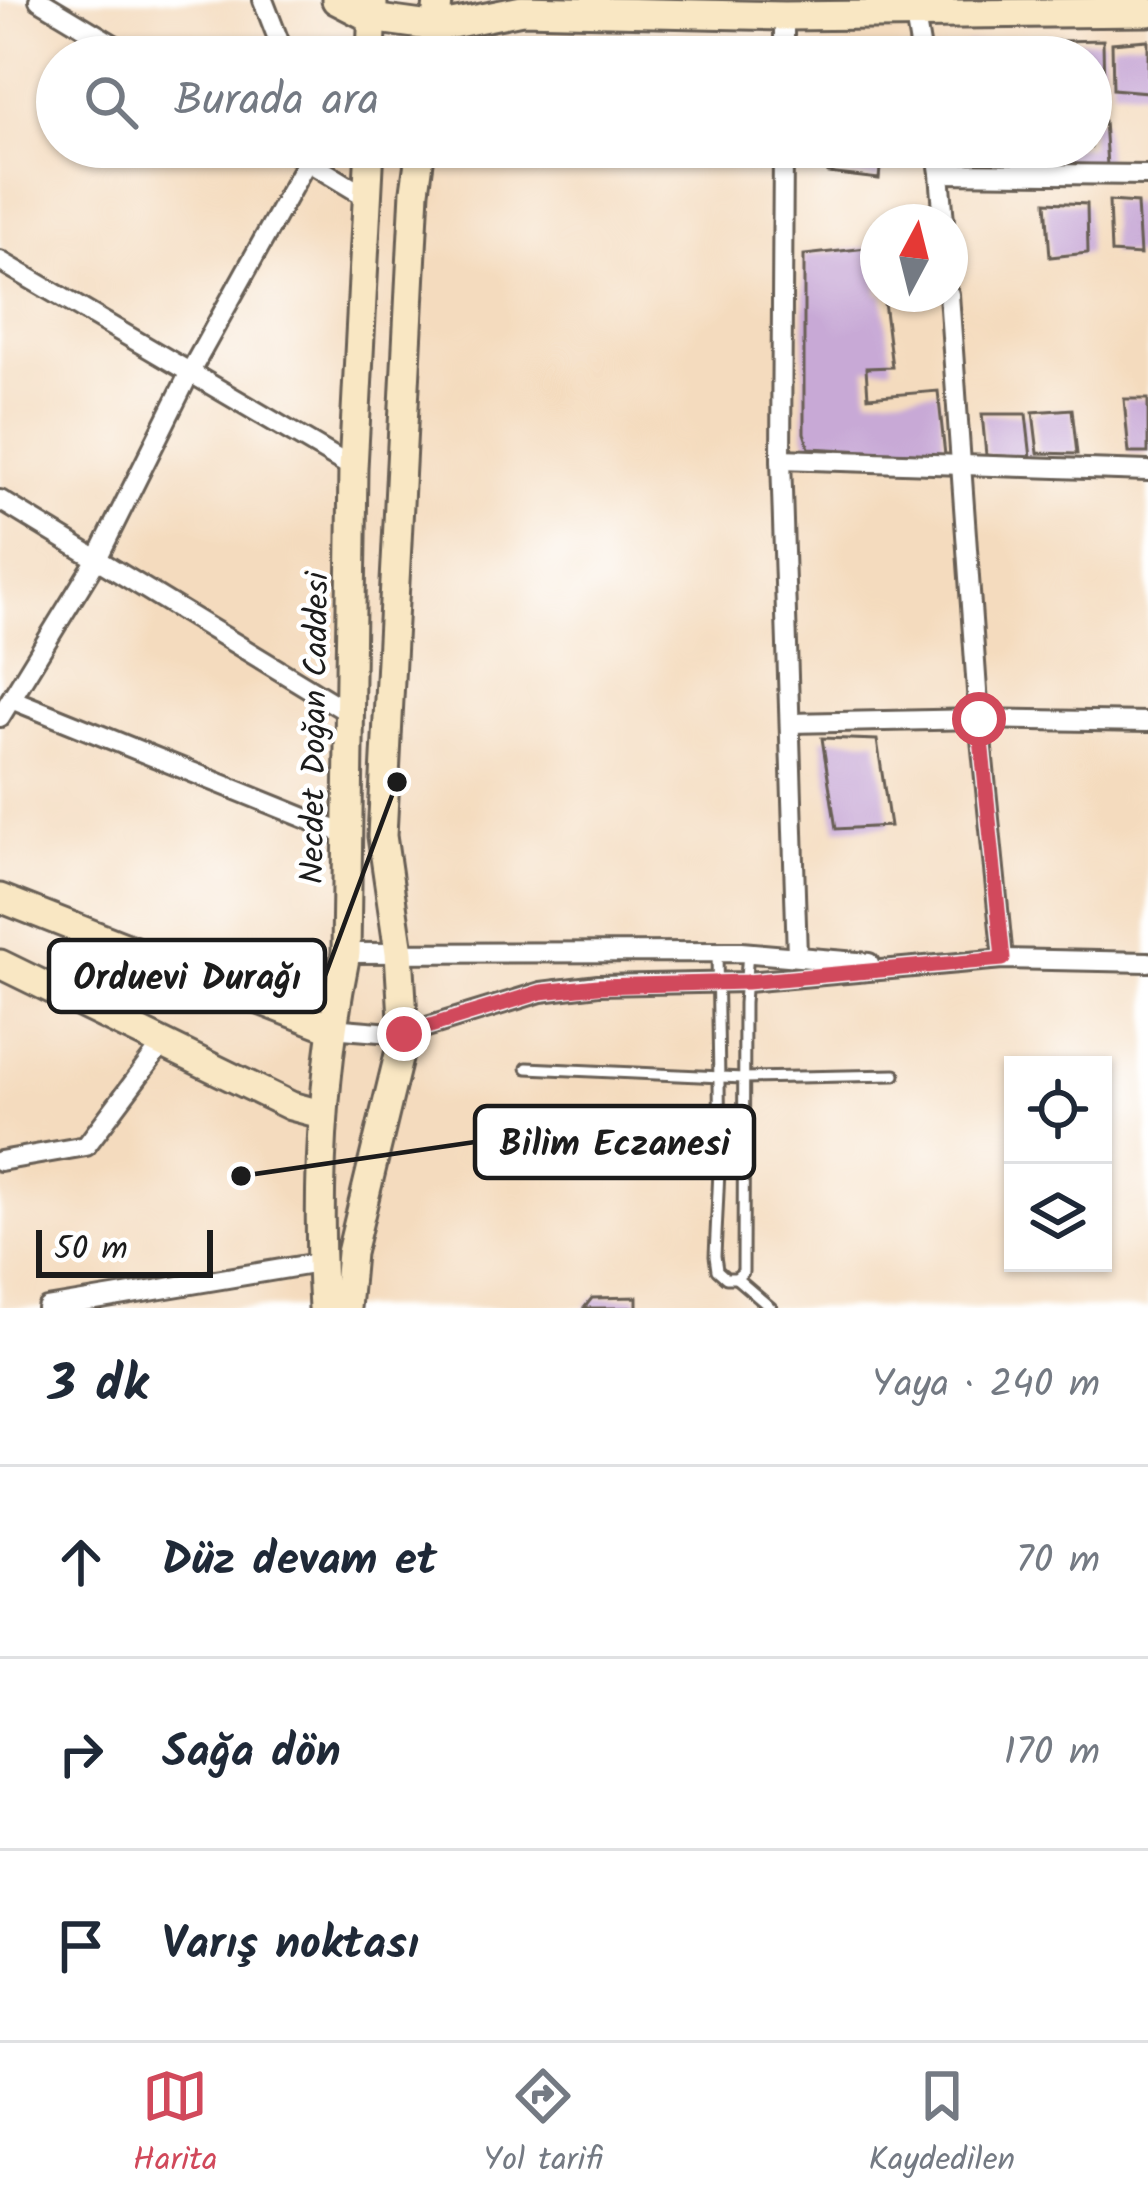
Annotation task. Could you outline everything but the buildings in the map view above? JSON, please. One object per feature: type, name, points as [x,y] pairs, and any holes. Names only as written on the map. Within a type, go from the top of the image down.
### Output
[{"type":"main road","points":[[336,0],[372,9],[438,14],[522,10],[784,16],[1148,12]]},
{"type":"main road","name":"Necdet Doğan Caddesi","points":[[328,1307],[321,1114],[346,953],[352,468],[370,168]]},
{"type":"main road","points":[[328,1307],[357,1225],[404,1034],[399,952],[382,836],[418,168]]},
{"type":"main road","points":[[0,898],[331,1028]]},
{"type":"main road","points":[[0,964],[291,1106],[321,1114]]},
{"type":"main road","points":[[357,1225],[364,1264],[363,1308]]},
{"type":"street","points":[[39,0],[99,36]]},
{"type":"street","points":[[263,0],[277,36]]},
{"type":"street","points":[[784,16],[784,36]]},
{"type":"street","points":[[915,16],[918,36]]},
{"type":"street","points":[[0,717],[97,559],[190,372],[306,168]]},
{"type":"street","points":[[325,168],[370,199]]},
{"type":"street","points":[[783,168],[782,459],[796,956]]},
{"type":"street","points":[[939,168],[943,204]]},
{"type":"street","points":[[940,173],[1148,176]]},
{"type":"street","points":[[0,261],[352,468]]},
{"type":"street","points":[[950,312],[979,719],[1003,959]]},
{"type":"street","points":[[782,459],[1148,471]]},
{"type":"street","points":[[0,500],[351,714]]},
{"type":"street","points":[[11,699],[345,834]]},
{"type":"street","points":[[790,723],[1148,722]]},
{"type":"street","points":[[346,953],[748,952],[910,968]]},
{"type":"street","points":[[331,1028],[404,1034],[541,992],[598,986],[747,982],[1003,959],[1148,962]]},
{"type":"street","points":[[0,1161],[86,1146],[164,1042]]},
{"type":"street","points":[[47,1308],[324,1262]]},
{"type":"lane","points":[[717,952],[717,1270],[771,1308]]},
{"type":"lane","points":[[736,1279],[743,1272],[748,952]]},
{"type":"lane","points":[[527,1068],[743,1078],[895,1076]]},
{"type":"place","name":"Orduevi Durağı","points":[[397,782]]},
{"type":"place","name":"Bilim Eczanesi","points":[[241,1176]]},
{"type":"route","points":[[404,1034],[541,992],[747,982],[1003,959],[979,719]]}]
